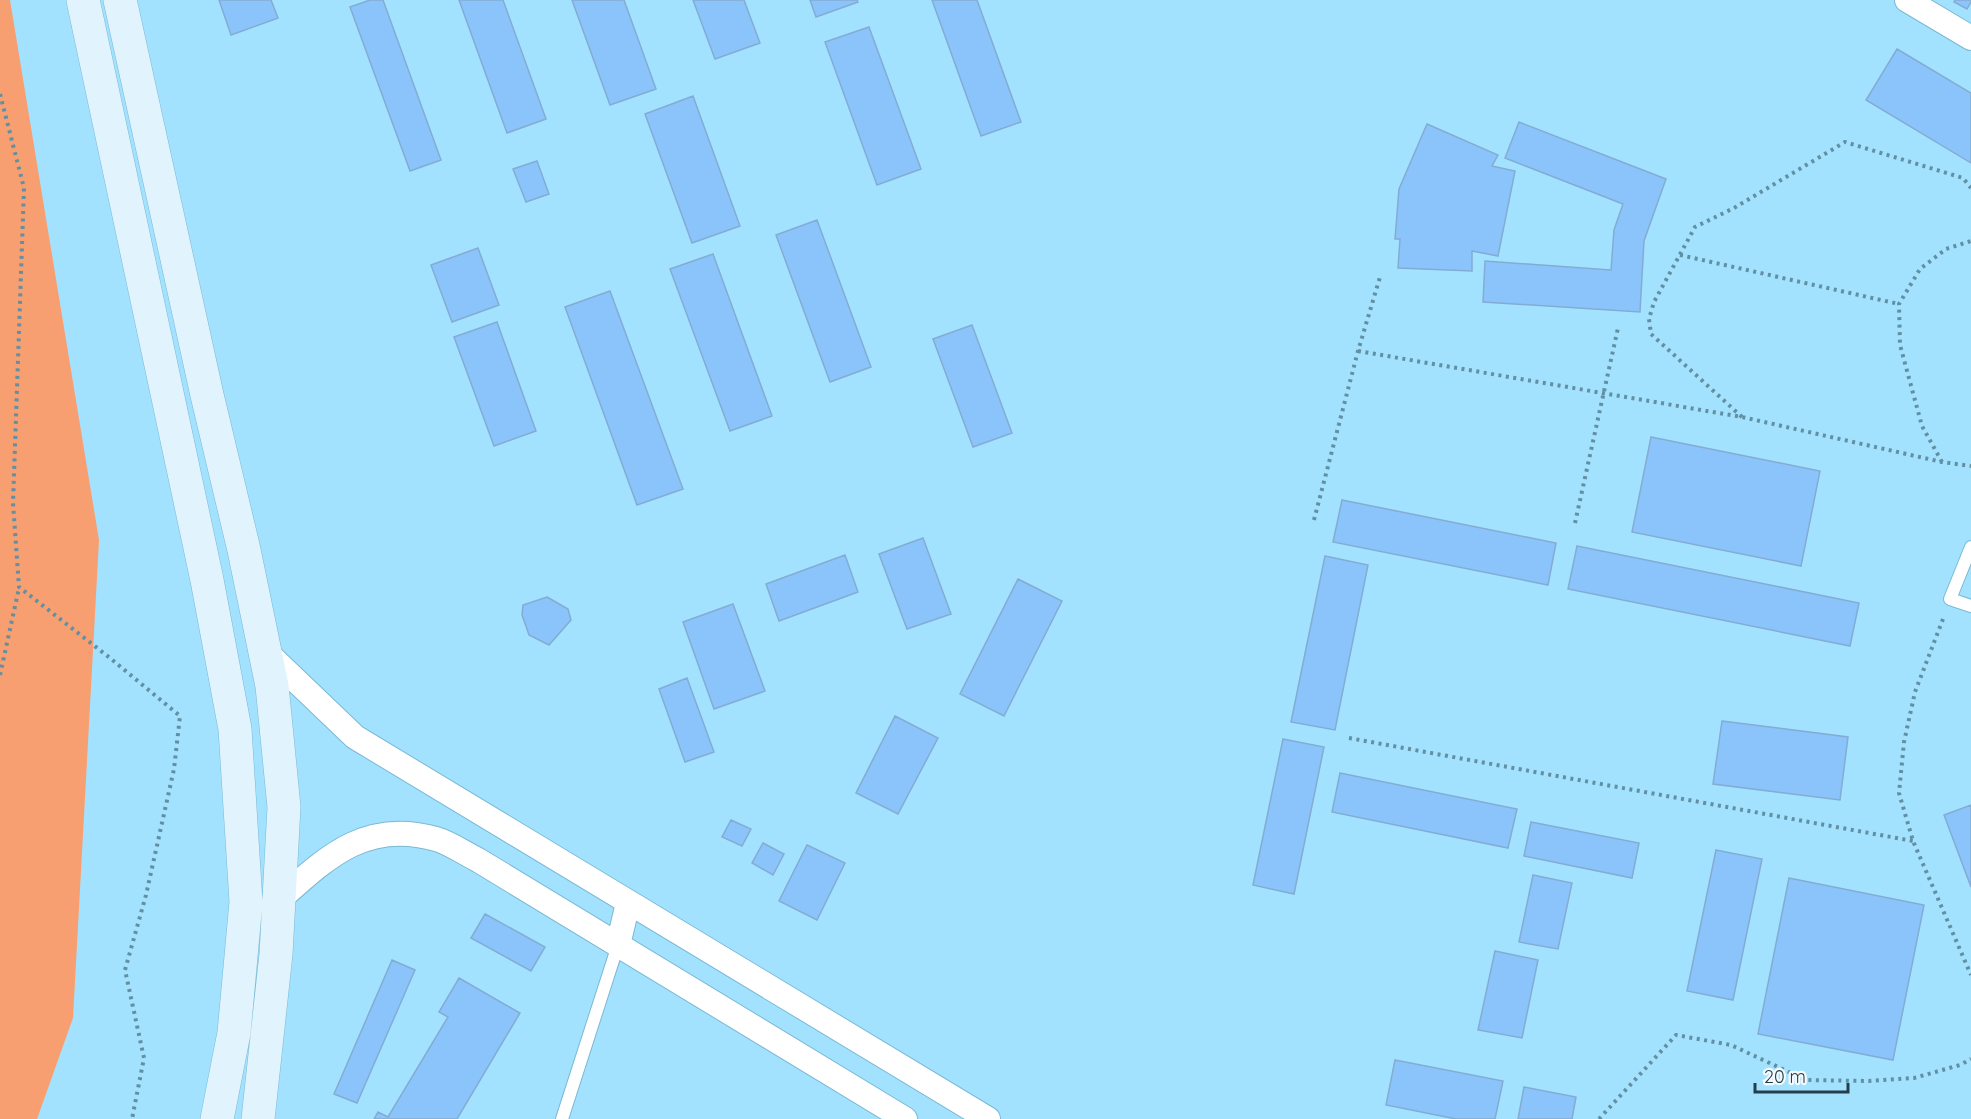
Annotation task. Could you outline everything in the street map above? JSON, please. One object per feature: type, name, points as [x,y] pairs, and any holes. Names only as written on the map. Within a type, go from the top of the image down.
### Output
[{"type":"street","points":[[83,0],[202,556],[235,729],[246,902],[234,1033],[217,1119]]},
{"type":"street","points":[[120,0],[272,686],[284,807],[276,954],[258,1119]]},
{"type":"street","points":[[1907,0],[1971,38]]},
{"type":"street","points":[[264,650],[355,737],[988,1119]]},
{"type":"street","points":[[279,900],[341,849],[372,837],[405,833],[438,839],[478,860],[905,1119]]},
{"type":"street","points":[[618,945],[628,903]]},
{"type":"lane","points":[[1971,546],[1950,598],[1971,606]]},
{"type":"lane","points":[[562,1119],[618,945]]},
{"type":"path","points":[[0,94],[24,188],[13,503],[19,587],[0,675]]},
{"type":"path","points":[[1742,417],[1651,334],[1649,319],[1654,302],[1695,227],[1734,208],[1845,142],[1963,177],[1971,188]]},
{"type":"path","points":[[1942,462],[1922,426],[1900,345],[1899,304],[1920,269],[1946,249],[1971,241]]},
{"type":"path","points":[[1680,255],[1899,304]]},
{"type":"path","points":[[1314,520],[1358,351],[1380,277]]},
{"type":"path","points":[[1575,523],[1618,328]]},
{"type":"path","points":[[1358,351],[1742,417],[1942,462],[1971,466]]},
{"type":"path","points":[[19,587],[180,716],[172,781],[146,895],[125,970],[144,1058],[132,1119]]},
{"type":"path","points":[[1950,598],[1915,692],[1904,742],[1899,793],[1913,841],[1971,975]]},
{"type":"path","points":[[1349,738],[1913,841]]},
{"type":"path","points":[[1599,1119],[1676,1035],[1731,1045],[1806,1080],[1869,1081],[1914,1078],[1960,1065],[1971,1059]]},
{"type":"shaded area","points":[[0,0],[10,0],[99,540],[73,1018],[37,1119],[0,1119]]},
{"type":"building","points":[[219,0],[271,0],[278,18],[231,35]]},
{"type":"building","points":[[370,0],[383,0],[441,160],[410,171],[350,7]]},
{"type":"building","points":[[459,0],[503,0],[546,119],[507,133]]},
{"type":"building","points":[[572,0],[624,0],[656,89],[610,105]]},
{"type":"building","points":[[693,0],[744,0],[760,43],[715,59]]},
{"type":"building","points":[[810,0],[857,0],[858,2],[816,17]]},
{"type":"building","points":[[932,0],[977,0],[1021,122],[981,136]]},
{"type":"building","points":[[1955,0],[1971,0],[1971,2],[1967,9],[1954,2]]},
{"type":"building","points":[[869,27],[921,169],[877,185],[825,42]]},
{"type":"building","points":[[1897,49],[1971,93],[1971,163],[1866,100]]},
{"type":"building","points":[[693,96],[740,226],[692,243],[645,114]]},
{"type":"building","points":[[1519,122],[1666,179],[1644,241],[1640,312],[1483,302],[1485,261],[1611,270],[1614,230],[1623,204],[1505,158]]},
{"type":"building","points":[[1427,124],[1498,155],[1492,166],[1515,171],[1498,256],[1472,251],[1472,271],[1398,268],[1400,239],[1395,239],[1399,189]]},
{"type":"building","points":[[537,161],[549,194],[526,202],[513,169]]},
{"type":"building","points":[[817,220],[871,367],[830,382],[776,235]]},
{"type":"building","points":[[478,248],[499,305],[452,322],[431,265]]},
{"type":"building","points":[[713,254],[772,416],[730,431],[670,269]]},
{"type":"building","points":[[610,291],[683,489],[637,505],[565,307]]},
{"type":"building","points":[[497,322],[536,431],[494,446],[454,337]]},
{"type":"building","points":[[972,325],[1012,433],[973,447],[933,339]]},
{"type":"building","points":[[1651,437],[1820,471],[1801,566],[1632,532]]},
{"type":"building","points":[[1342,500],[1556,543],[1548,585],[1333,542]]},
{"type":"building","points":[[923,538],[951,614],[907,629],[879,554]]},
{"type":"building","points":[[1577,546],[1859,603],[1850,646],[1568,589]]},
{"type":"building","points":[[845,555],[858,592],[779,621],[766,584]]},
{"type":"building","points":[[1325,556],[1368,565],[1335,730],[1291,722]]},
{"type":"building","points":[[1018,579],[1062,601],[1004,716],[960,694]]},
{"type":"building","points":[[547,597],[568,609],[571,620],[549,645],[529,635],[522,615],[523,605]]},
{"type":"building","points":[[733,604],[765,691],[714,709],[683,622]]},
{"type":"building","points":[[687,678],[714,752],[685,762],[659,689]]},
{"type":"building","points":[[895,716],[938,738],[898,814],[856,793]]},
{"type":"building","points":[[1722,721],[1848,737],[1840,800],[1713,784]]},
{"type":"building","points":[[1283,739],[1324,747],[1294,894],[1253,885]]},
{"type":"building","points":[[1340,773],[1517,809],[1508,848],[1332,812]]},
{"type":"building","points":[[1971,805],[1971,887],[1944,815]]},
{"type":"building","points":[[731,820],[751,829],[742,846],[722,837]]},
{"type":"building","points":[[1531,822],[1639,843],[1632,878],[1524,856]]},
{"type":"building","points":[[763,843],[784,854],[773,875],[752,863]]},
{"type":"building","points":[[807,845],[845,863],[817,920],[779,901]]},
{"type":"building","points":[[1716,850],[1762,859],[1733,1000],[1687,991]]},
{"type":"building","points":[[1533,875],[1572,883],[1558,949],[1519,942]]},
{"type":"building","points":[[1789,878],[1924,905],[1893,1060],[1758,1034]]},
{"type":"building","points":[[485,914],[545,947],[531,971],[471,938]]},
{"type":"building","points":[[1495,951],[1538,960],[1522,1038],[1478,1030]]},
{"type":"building","points":[[392,960],[415,970],[357,1103],[334,1094]]},
{"type":"building","points":[[459,978],[520,1013],[457,1119],[374,1119],[378,1112],[388,1117],[448,1017],[439,1012]]},
{"type":"building","points":[[1395,1060],[1503,1081],[1495,1119],[1456,1119],[1386,1105]]},
{"type":"building","points":[[1524,1087],[1576,1097],[1572,1119],[1518,1119]]}]
